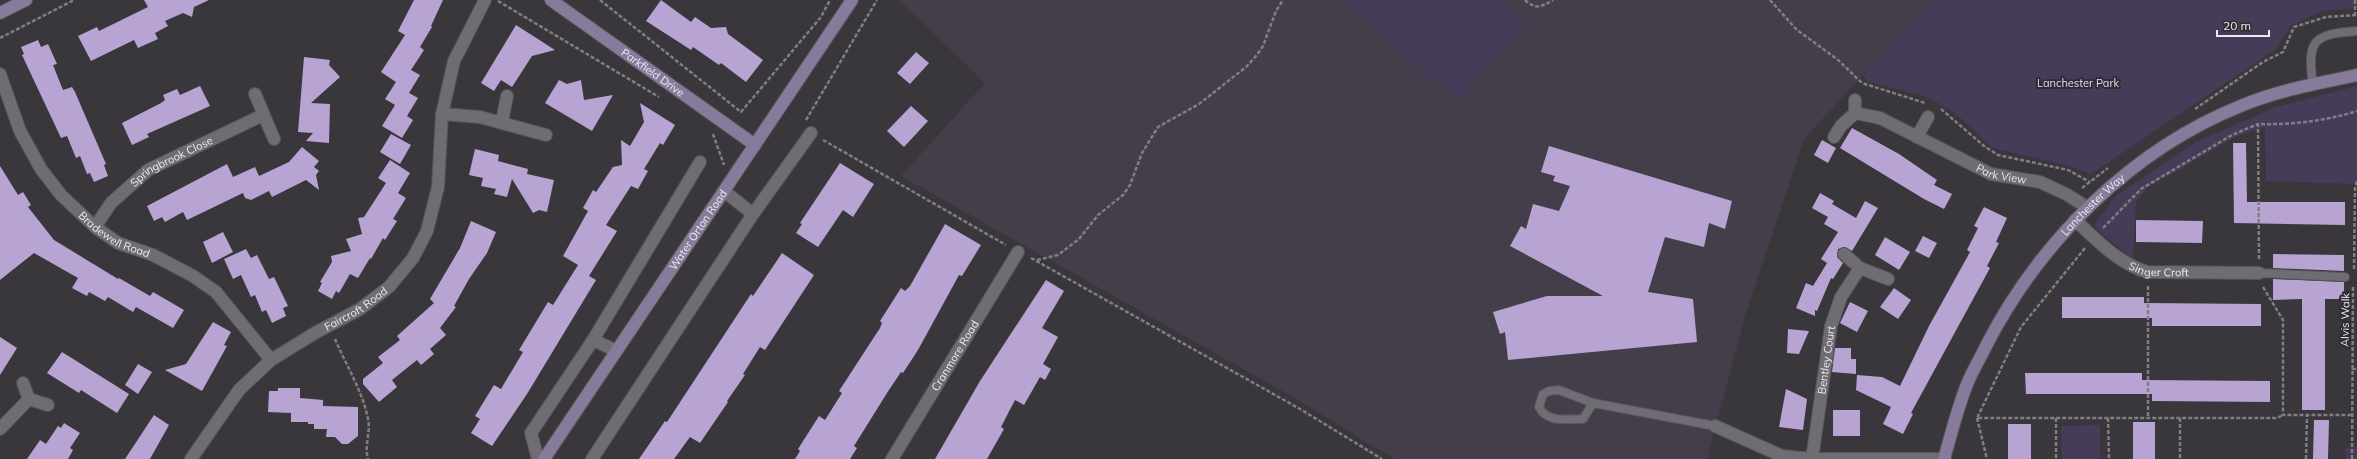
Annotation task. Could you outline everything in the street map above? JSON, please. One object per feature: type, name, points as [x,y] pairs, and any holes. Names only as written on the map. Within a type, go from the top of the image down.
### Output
[{"type":"street","points":[[0,13],[26,0]]},
{"type":"street","name":"Faircroft Road","points":[[191,459],[239,390],[271,360],[360,309],[389,287],[413,258],[427,231],[438,187],[442,114],[454,61],[485,0]]},
{"type":"street","name":"Parkfield Drive","points":[[551,0],[755,145]]},
{"type":"street","name":"Water Orton Road","points":[[544,459],[615,350],[727,187],[852,0]]},
{"type":"street","name":"Bradewell Road","points":[[0,74],[20,131],[41,169],[61,195],[95,228],[118,243],[153,255],[193,276],[216,292],[271,360]]},
{"type":"street","name":"Lanchester Way","points":[[1944,459],[1966,386],[1999,322],[2039,262],[2075,220],[2151,155],[2206,121],[2244,104],[2313,84],[2357,76]]},
{"type":"street","points":[[254,94],[274,139]]},
{"type":"street","points":[[502,122],[507,96]]},
{"type":"street","points":[[1834,137],[1841,126],[1855,113],[1855,100]]},
{"type":"street","name":"Park View","points":[[1855,113],[1880,118],[1991,174],[2040,182],[2088,208]]},
{"type":"street","points":[[442,114],[480,117],[546,134]]},
{"type":"street","name":"Springbrook Close","points":[[95,228],[112,203],[148,170],[263,115]]},
{"type":"street","points":[[1917,136],[1928,117]]},
{"type":"street","points":[[592,459],[753,214],[811,133]]},
{"type":"street","points":[[538,459],[531,433],[593,340],[700,162]]},
{"type":"street","points":[[727,187],[753,214]]},
{"type":"street","name":"Singer Croft","points":[[2075,220],[2113,254],[2131,267],[2148,272],[2259,273]]},
{"type":"street","name":"Cranmore Road","points":[[892,459],[1018,252]]},
{"type":"street","points":[[1844,254],[1860,268],[1888,280]]},
{"type":"street","name":"Bentley Court","points":[[1812,459],[1831,326],[1841,297],[1860,268]]},
{"type":"street","points":[[593,340],[615,350]]},
{"type":"street","points":[[23,383],[29,399]]},
{"type":"street","points":[[29,399],[48,405]]},
{"type":"street","points":[[0,429],[29,399]]},
{"type":"street","points":[[1715,426],[1781,457],[1812,459],[1944,459]]},
{"type":"lane","points":[[2313,84],[2309,58],[2312,46],[2323,36],[2356,31]]},
{"type":"lane","points":[[2259,273],[2345,277]]},
{"type":"lane","points":[[1593,403],[1583,419],[1549,418],[1542,414],[1539,407],[1543,394],[1549,391],[1559,390],[1593,403],[1715,426]]},
{"type":"path","points":[[0,38],[74,0]]},
{"type":"path","points":[[497,0],[665,100]]},
{"type":"path","points":[[600,0],[741,112],[821,17],[830,0]]},
{"type":"path","points":[[877,0],[802,128],[1018,252]]},
{"type":"path","points":[[1282,0],[1276,11],[1263,46],[1257,55],[1199,104],[1158,127],[1142,153],[1130,185],[1123,195],[1098,215],[1079,239],[1058,255],[1036,260],[1300,409],[1382,459]]},
{"type":"path","points":[[1525,0],[1535,8],[1540,8],[1553,0]]},
{"type":"path","points":[[1770,0],[1797,30],[1837,59],[1862,83],[1932,105]]},
{"type":"path","points":[[2355,0],[2356,31]]},
{"type":"path","points":[[2193,111],[2263,62],[2283,52],[2294,26],[2326,17],[2356,15]]},
{"type":"path","points":[[1939,107],[1984,146],[1998,155],[2068,170],[2090,182]]},
{"type":"path","points":[[1987,459],[1977,418],[2021,326],[2094,237],[2141,189],[2232,135],[2258,124],[2281,125],[2328,119],[2357,111]]},
{"type":"path","points":[[2258,124],[2259,273],[2260,282],[2283,320],[2283,415]]},
{"type":"path","points":[[712,128],[727,187]]},
{"type":"path","points":[[2070,197],[2109,168]]},
{"type":"path","points":[[2354,277],[2355,188],[2357,181]]},
{"type":"path","points":[[2148,272],[2148,418]]},
{"type":"path","name":"Alvis Walk","points":[[2352,459],[2354,282]]},
{"type":"path","points":[[328,326],[362,399],[369,421],[365,449],[368,459]]},
{"type":"path","points":[[2352,369],[2357,369]]},
{"type":"path","points":[[1977,418],[2277,418],[2283,415],[2352,416]]},
{"type":"path","points":[[2306,459],[2307,415]]},
{"type":"path","points":[[2056,418],[2056,459]]},
{"type":"path","points":[[2108,418],[2109,459]]},
{"type":"path","points":[[2180,418],[2180,459]]},
{"type":"shaded area","points":[[899,0],[1933,0],[1804,139],[1745,316],[1707,459],[1394,459],[1298,400],[901,176],[985,83]]},
{"type":"green space","points":[[1341,0],[1497,0],[1526,25],[1458,102]]},
{"type":"green space","name":"Lanchester Park","points":[[1933,0],[2357,0],[2357,8],[2322,11],[2291,25],[2276,49],[2091,174],[2070,166],[1993,148],[1954,112],[1925,96],[1868,82],[1863,76]]},
{"type":"green space","points":[[2357,86],[2357,184],[2266,181],[2265,127],[2237,136],[2147,188],[2136,201],[2133,259],[2096,229],[2095,223],[2117,195],[2194,143],[2273,108]]},
{"type":"green space","points":[[2100,425],[2100,459],[2062,459],[2061,426]]},
{"type":"green space","points":[[2357,447],[2357,459],[2346,459],[2345,448]]},
{"type":"building","points":[[144,0],[209,0],[194,7],[192,17],[183,13],[165,21],[168,26],[155,33],[158,39],[138,48],[134,40],[91,61],[78,36],[97,27],[99,31],[148,7]]},
{"type":"building","points":[[414,0],[443,0],[431,26],[432,27],[420,47],[424,50],[411,70],[420,75],[409,93],[418,98],[407,116],[413,120],[402,138],[382,126],[395,105],[385,99],[396,82],[381,72],[405,35],[398,31]]},
{"type":"building","points":[[661,0],[691,22],[695,17],[711,28],[726,27],[728,34],[763,60],[746,82],[721,63],[719,65],[693,47],[691,50],[646,21]]},
{"type":"building","points":[[516,25],[555,50],[532,56],[512,87],[501,80],[494,91],[481,83]]},
{"type":"building","points":[[38,40],[41,47],[48,44],[57,64],[53,65],[63,90],[72,87],[75,92],[106,164],[104,165],[108,176],[94,182],[90,173],[87,174],[80,156],[76,158],[67,136],[61,138],[22,55],[24,54],[21,47]]},
{"type":"building","points":[[916,52],[929,63],[910,84],[897,73]]},
{"type":"building","points":[[304,57],[330,60],[329,65],[340,77],[311,103],[330,104],[329,143],[306,141],[313,133],[298,132]]},
{"type":"building","points":[[559,80],[567,84],[581,80],[584,100],[613,95],[592,131],[545,103]]},
{"type":"building","points":[[200,86],[210,106],[147,134],[149,137],[132,145],[122,123],[161,103],[165,100],[163,95],[177,89],[180,95]]},
{"type":"building","points":[[640,103],[675,125],[663,145],[660,143],[644,169],[648,171],[638,189],[631,186],[606,225],[617,231],[589,276],[596,280],[527,394],[492,446],[471,433],[480,419],[475,416],[494,385],[501,389],[523,352],[519,350],[548,302],[553,305],[578,265],[563,256],[588,211],[583,208],[593,190],[596,192],[613,167],[622,165],[621,140],[630,146],[644,122]]},
{"type":"building","points":[[911,106],[928,121],[904,147],[887,131]]},
{"type":"building","points":[[1852,128],[1899,154],[1937,180],[1934,185],[1952,194],[1944,209],[1924,199],[1840,148]]},
{"type":"building","points":[[391,134],[411,145],[400,164],[380,152]]},
{"type":"building","points":[[1822,140],[1836,148],[1828,163],[1814,155]]},
{"type":"building","points":[[2233,143],[2246,143],[2247,202],[2345,202],[2345,225],[2234,223]]},
{"type":"building","points":[[1549,146],[1732,201],[1725,229],[1709,223],[1704,247],[1665,237],[1648,292],[1693,299],[1697,342],[1508,360],[1505,332],[1500,334],[1493,312],[1547,296],[1603,296],[1510,246],[1521,226],[1526,229],[1533,204],[1559,211],[1570,186],[1553,181],[1555,176],[1541,172]]},
{"type":"building","points":[[302,147],[319,161],[314,167],[319,171],[316,175],[319,190],[306,180],[272,197],[269,191],[251,200],[245,198],[243,193],[187,220],[183,212],[165,222],[162,217],[154,221],[147,206],[227,164],[233,177],[255,167],[259,176],[289,162]]},
{"type":"building","points":[[475,149],[499,155],[498,161],[528,169],[527,174],[554,180],[547,212],[539,210],[533,213],[512,179],[507,197],[494,194],[496,189],[481,186],[483,178],[469,175]]},
{"type":"building","points":[[390,160],[410,173],[398,193],[406,198],[393,219],[397,221],[385,240],[383,238],[358,278],[350,274],[339,293],[336,291],[332,299],[318,291],[322,283],[320,282],[332,262],[331,256],[351,251],[346,239],[362,234],[358,218],[364,217],[386,183],[378,178]]},
{"type":"building","points":[[840,163],[874,184],[853,217],[843,210],[818,247],[796,233],[802,224],[800,223]]},
{"type":"building","points":[[0,166],[18,195],[23,192],[31,205],[28,207],[54,240],[118,279],[119,278],[150,296],[153,292],[184,310],[173,328],[136,307],[133,312],[108,297],[105,301],[89,292],[87,296],[72,288],[78,278],[34,253],[0,280]]},
{"type":"building","points":[[1820,193],[1834,201],[1832,204],[1856,218],[1865,201],[1878,208],[1852,251],[1845,247],[1838,249],[1837,257],[1843,263],[1833,279],[1831,278],[1817,311],[1815,310],[1815,316],[1796,308],[1806,283],[1813,286],[1827,263],[1821,259],[1838,232],[1824,224],[1828,217],[1812,208]]},
{"type":"building","points":[[1984,207],[2007,218],[1996,242],[1999,243],[1987,266],[1990,268],[1911,413],[1913,414],[1903,434],[1883,424],[1891,407],[1856,390],[1857,375],[1882,377],[1900,386],[1929,326],[1970,252],[1967,250],[1978,228],[1974,226]]},
{"type":"building","points":[[2136,220],[2203,221],[2202,243],[2136,242]]},
{"type":"building","points":[[471,221],[496,232],[487,253],[469,279],[454,306],[456,307],[440,328],[446,335],[430,349],[434,354],[421,365],[417,360],[392,380],[397,387],[379,402],[363,384],[363,379],[383,363],[378,357],[400,340],[397,336],[434,303],[430,299],[460,248]]},
{"type":"building","points":[[945,224],[981,245],[962,276],[959,275],[918,350],[903,373],[901,372],[887,393],[854,446],[857,448],[850,459],[795,459],[800,451],[798,449],[819,416],[825,420],[842,393],[839,391],[880,328],[882,323],[880,321],[901,288],[905,291],[910,286]]},
{"type":"building","points":[[223,232],[233,252],[212,263],[203,242]]},
{"type":"building","points":[[1923,236],[1937,243],[1929,258],[1915,251]]},
{"type":"building","points":[[1885,237],[1910,252],[1899,270],[1875,255]]},
{"type":"building","points":[[246,249],[251,258],[257,255],[269,279],[274,277],[288,306],[283,308],[286,316],[272,323],[266,310],[262,312],[255,295],[251,297],[241,275],[233,279],[224,259]]},
{"type":"building","points":[[782,253],[814,275],[765,350],[760,347],[743,374],[745,375],[700,443],[690,437],[674,459],[639,459],[665,421],[667,422],[751,294],[753,296]]},
{"type":"building","points":[[2273,254],[2344,255],[2344,271],[2273,268]]},
{"type":"building","points":[[2273,279],[2344,282],[2344,299],[2325,299],[2325,410],[2302,410],[2302,299],[2273,300]]},
{"type":"building","points":[[1046,280],[1064,291],[1042,328],[1058,337],[1043,364],[1051,369],[1045,380],[1040,377],[1024,405],[1015,400],[1001,427],[1004,429],[987,459],[935,459],[980,381]]},
{"type":"building","points":[[1894,288],[1911,300],[1898,319],[1880,307]]},
{"type":"building","points":[[2062,297],[2144,297],[2144,303],[2261,304],[2261,326],[2152,326],[2152,318],[2062,318]]},
{"type":"building","points":[[1850,302],[1868,311],[1857,332],[1840,323]]},
{"type":"building","points":[[213,322],[231,332],[224,345],[227,346],[202,391],[165,370],[186,364]]},
{"type":"building","points":[[1788,329],[1809,331],[1799,354],[1787,353]]},
{"type":"building","points":[[0,337],[17,348],[0,375]]},
{"type":"building","points":[[1835,348],[1851,348],[1851,359],[1856,359],[1856,374],[1832,372]]},
{"type":"building","points":[[62,352],[129,394],[117,413],[81,390],[79,393],[47,373]]},
{"type":"building","points":[[138,364],[152,372],[138,394],[125,385]]},
{"type":"building","points":[[2025,373],[2142,373],[2142,380],[2270,381],[2270,402],[2152,401],[2152,394],[2026,394]]},
{"type":"building","points":[[278,388],[300,388],[300,398],[323,400],[323,406],[358,407],[358,436],[348,444],[342,444],[335,437],[326,437],[327,429],[314,429],[314,424],[308,424],[308,422],[291,422],[291,413],[268,412],[269,391],[278,391]]},
{"type":"building","points":[[1786,389],[1807,399],[1803,430],[1779,427]]},
{"type":"building","points":[[1833,410],[1860,410],[1860,436],[1833,436]]},
{"type":"building","points":[[154,415],[169,425],[150,459],[125,459]]},
{"type":"building","points":[[2314,420],[2329,420],[2328,459],[2313,459]]},
{"type":"building","points":[[2133,422],[2155,422],[2155,459],[2133,459]]},
{"type":"building","points":[[64,423],[80,433],[70,448],[73,450],[68,459],[27,459],[40,440],[46,444],[58,426],[61,428]]},
{"type":"building","points":[[2008,424],[2031,424],[2031,459],[2008,459]]}]
